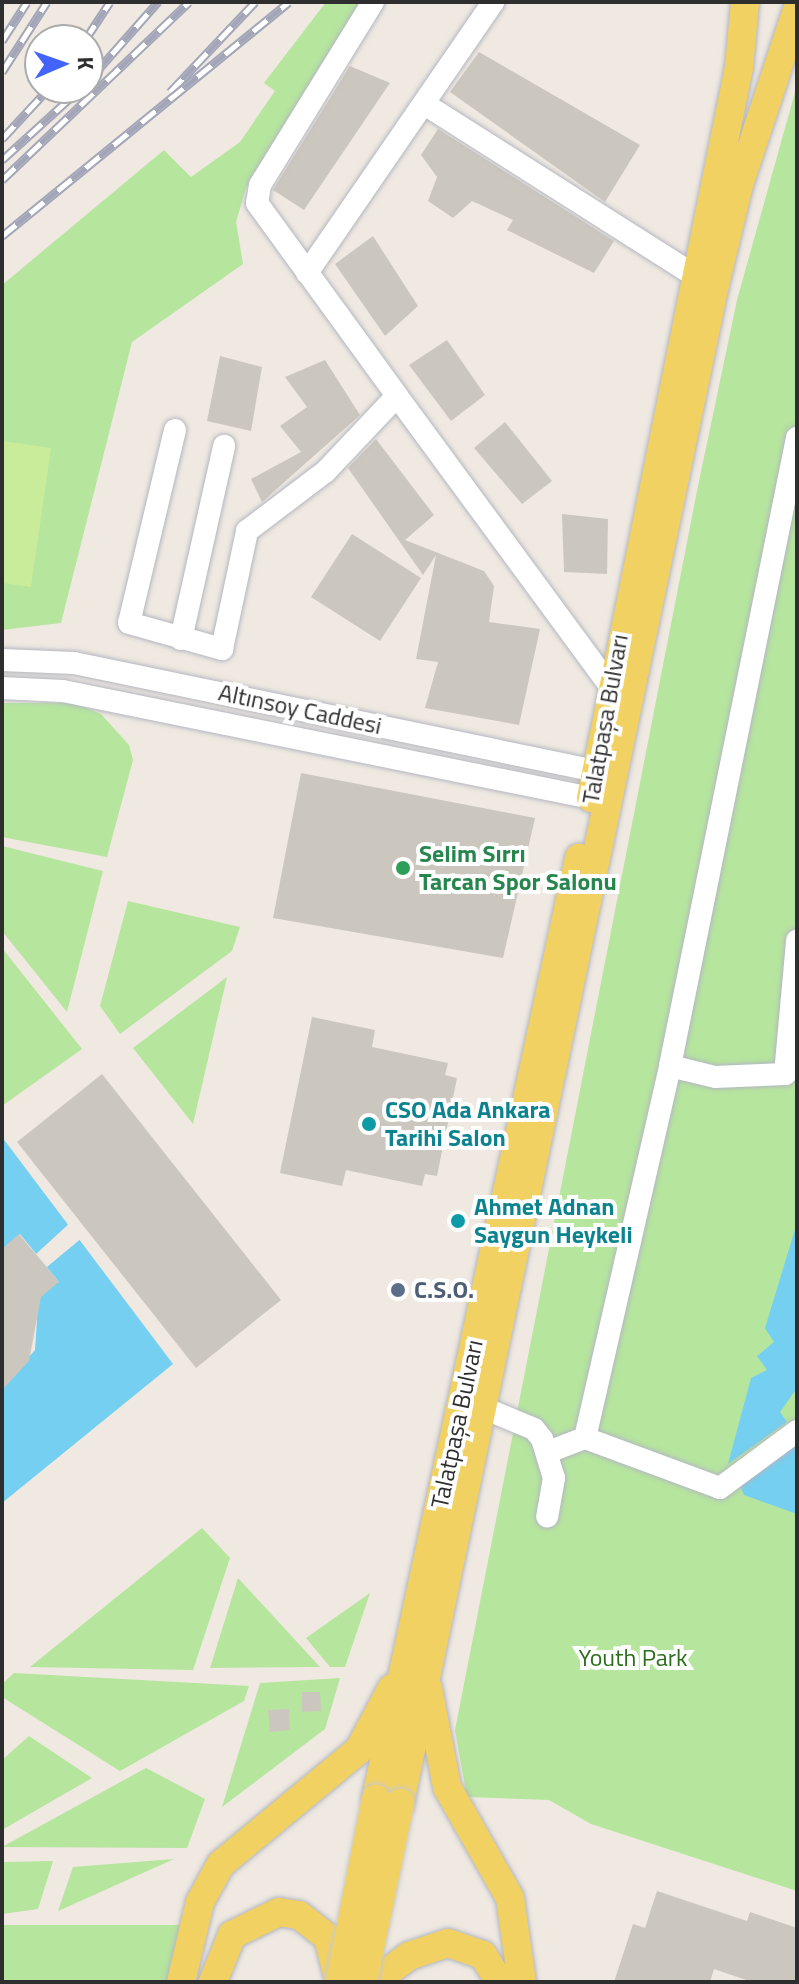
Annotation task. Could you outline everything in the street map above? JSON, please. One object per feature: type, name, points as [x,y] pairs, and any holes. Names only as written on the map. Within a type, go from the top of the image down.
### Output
[{"type":"main road","name":"Talatpaşa Bulvarı","points":[[340,1982],[388,1801],[414,1674],[594,785],[610,686],[739,67],[745,2]]},
{"type":"main road","name":"Talatpaşa Bulvarı","points":[[739,67],[765,2]]},
{"type":"main road","name":"Talatpaşa Bulvarı","points":[[414,1674],[486,1409],[714,289],[771,76],[797,10]]},
{"type":"main road","name":"Talatpaşa Bulvarı","points":[[771,76],[796,45]]},
{"type":"main road","points":[[181,1982],[200,1902],[221,1864],[359,1750],[414,1674]]},
{"type":"main road","points":[[414,1674],[447,1787],[510,1898],[522,1982]]},
{"type":"main road","name":"Talatpaşa Bulvarı","points":[[363,1982],[388,1801]]},
{"type":"main road","points":[[213,1982],[232,1935],[279,1912],[299,1915],[328,1938],[340,1982]]},
{"type":"main road","points":[[374,1982],[409,1956],[448,1943],[483,1955],[500,1982]]},
{"type":"street","points":[[373,2],[260,185],[257,203],[268,223],[610,686]]},
{"type":"street","points":[[307,273],[426,105],[493,2]]},
{"type":"street","points":[[426,105],[694,275]]},
{"type":"street","points":[[175,430],[129,623],[222,649],[247,531],[326,471],[397,396]]},
{"type":"street","points":[[585,1438],[670,1066],[797,438]]},
{"type":"street","points":[[181,639],[224,446]]},
{"type":"street","name":"Altınsoy Caddesi","points":[[2,660],[74,663],[594,785]]},
{"type":"street","name":"Altınsoy Caddesi","points":[[2,688],[63,691],[594,785]]},
{"type":"street","points":[[670,1066],[715,1077],[791,1069],[797,941]]},
{"type":"street","points":[[486,1409],[534,1429],[548,1452],[554,1478],[547,1516]]},
{"type":"street","points":[[548,1452],[585,1438],[720,1488],[797,1431]]},
{"type":"green space","points":[[326,2],[365,2],[246,188],[236,222],[243,264],[132,342],[61,623],[2,630],[2,285],[164,150],[191,177],[240,142],[275,91],[264,83]]},
{"type":"green space","name":"Youth Park","points":[[797,85],[797,1891],[591,1824],[549,1800],[467,1797],[455,1730],[698,486],[737,300]]},
{"type":"green space","points":[[2,441],[51,448],[31,587],[2,583]]},
{"type":"green space","points":[[2,703],[75,703],[101,714],[129,745],[133,760],[107,857],[2,837]]},
{"type":"green space","points":[[2,846],[103,871],[67,1012],[2,931]]},
{"type":"green space","points":[[128,901],[240,927],[232,951],[120,1034],[100,1006]]},
{"type":"green space","points":[[2,948],[82,1049],[2,1106]]},
{"type":"green space","points":[[227,977],[193,1124],[133,1048]]},
{"type":"green space","points":[[202,1528],[230,1558],[193,1670],[30,1667]]},
{"type":"green space","points":[[238,1578],[320,1667],[210,1668]]},
{"type":"green space","points":[[370,1593],[345,1667],[330,1667],[306,1638]]},
{"type":"green space","points":[[14,1673],[249,1686],[244,1701],[120,1771],[2,1697],[2,1684]]},
{"type":"green space","points":[[340,1678],[325,1729],[222,1807],[260,1683]]},
{"type":"green space","points":[[29,1736],[92,1778],[2,1830],[2,1760]]},
{"type":"green space","points":[[146,1768],[205,1799],[187,1848],[2,1847]]},
{"type":"green space","points":[[174,1859],[58,1911],[73,1867]]},
{"type":"green space","points":[[53,1861],[38,1909],[2,1914],[2,1862]]},
{"type":"green space","points":[[2,1925],[195,1925],[181,1982],[2,1982]]},
{"type":"water","points":[[2,1137],[173,1364],[2,1503],[2,1388],[35,1350],[39,1291],[59,1282],[20,1234],[7,1245],[18,1259],[2,1249]]},
{"type":"water","points":[[797,1223],[797,1388],[780,1412],[787,1422],[728,1464],[751,1378],[767,1370],[757,1356],[774,1342],[765,1328]]},
{"type":"water","points":[[797,1442],[797,1514],[744,1495],[739,1481]]},
{"type":"pier","points":[[71,1222],[83,1237],[47,1267],[36,1254]]},
{"type":"building","points":[[479,52],[640,145],[605,202],[450,92]]},
{"type":"building","points":[[350,66],[390,83],[304,210],[273,190]]},
{"type":"building","points":[[438,129],[614,241],[594,273],[507,230],[513,220],[472,201],[453,218],[428,201],[437,177],[421,155]]},
{"type":"building","points":[[373,236],[418,306],[385,336],[335,264]]},
{"type":"building","points":[[447,340],[485,395],[451,421],[409,365]]},
{"type":"building","points":[[220,356],[262,367],[251,431],[207,421]]},
{"type":"building","points":[[325,360],[360,415],[262,502],[251,479],[301,452],[280,426],[307,407],[285,377]]},
{"type":"building","points":[[505,422],[552,481],[522,504],[474,448]]},
{"type":"building","points":[[376,439],[434,515],[405,540],[484,571],[494,586],[489,622],[540,629],[519,725],[425,708],[438,662],[416,659],[436,555],[423,575],[348,468]]},
{"type":"building","points":[[562,514],[608,519],[607,574],[564,572]]},
{"type":"building","points":[[352,534],[421,578],[380,641],[311,597]]},
{"type":"building","name":"Selim Sırrı Tarcan Spor Salonu","points":[[301,773],[535,818],[503,958],[273,918]]},
{"type":"building","name":"CSO Ada Ankara Tarihi Salon","points":[[312,1017],[375,1030],[372,1047],[448,1063],[445,1075],[457,1078],[437,1176],[425,1174],[422,1186],[346,1170],[342,1186],[280,1173]]},
{"type":"building","points":[[102,1074],[281,1300],[196,1368],[17,1142]]},
{"type":"building","points":[[19,1234],[59,1282],[41,1297],[29,1361],[2,1390],[2,1249]]},
{"type":"building","points":[[302,1692],[320,1692],[321,1711],[302,1712]]},
{"type":"building","points":[[289,1709],[290,1730],[270,1732],[268,1710]]},
{"type":"building","points":[[657,1891],[747,1921],[750,1912],[797,1928],[797,1982],[752,1982],[714,1969],[710,1982],[614,1982],[633,1924],[645,1928]]},
{"type":"railway","points":[[2,41],[27,2]]},
{"type":"railway","points":[[2,72],[47,2]]},
{"type":"railway","points":[[96,24],[110,2]]},
{"type":"railway","points":[[104,63],[158,2]]},
{"type":"railway","points":[[2,180],[189,2]]},
{"type":"railway","points":[[170,92],[255,2]]},
{"type":"railway","points":[[2,236],[289,2]]},
{"type":"railway","points":[[2,139],[34,104]]},
{"type":"railway","points":[[2,160],[63,104]]},
{"type":"place","name":"Selim Sırrı Tarcan Spor Salonu","points":[[403,868]]},
{"type":"place","name":"CSO Ada Ankara Tarihi Salon","points":[[369,1124]]},
{"type":"place","name":"Ahmet Adnan Saygun Heykeli","points":[[458,1221]]},
{"type":"place","name":"C.S.O.","points":[[398,1290]]}]
